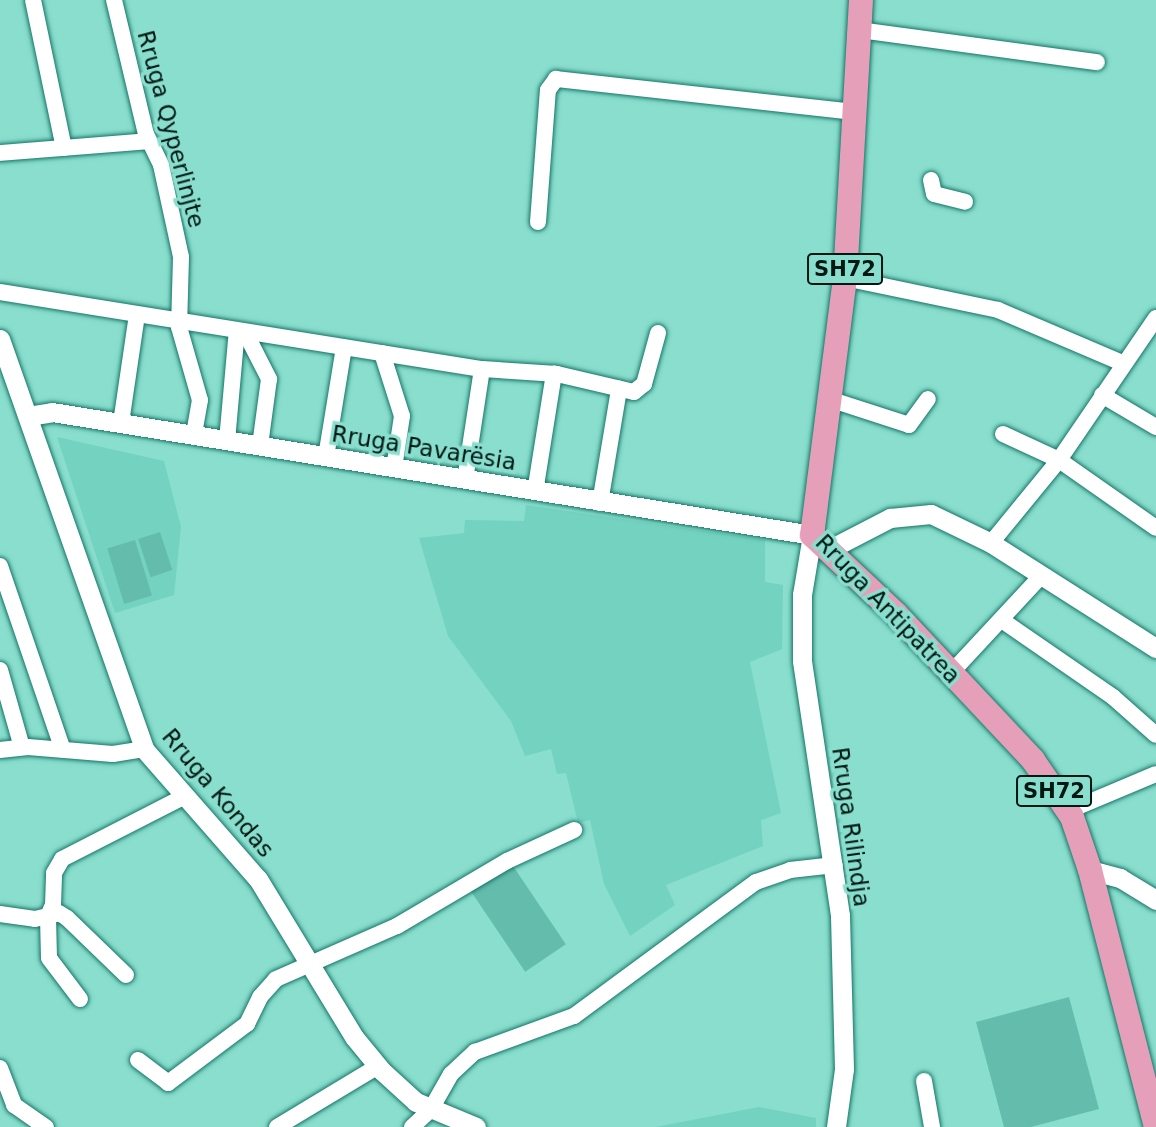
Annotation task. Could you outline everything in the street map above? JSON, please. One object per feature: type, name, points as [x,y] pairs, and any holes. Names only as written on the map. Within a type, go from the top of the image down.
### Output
[{"type":"main road","name":"Rruga Antipatrea","points":[[861,0],[845,278],[829,399],[821,542],[1033,760],[1068,811],[1090,870],[1156,1127]]},
{"type":"street","points":[[33,0],[64,148]]},
{"type":"street","name":"Rruga Qyperlinjte","points":[[114,0],[149,141],[162,165],[181,257],[179,321],[200,400],[194,435]]},
{"type":"street","points":[[859,30],[1097,62]]},
{"type":"street","points":[[538,222],[548,90],[556,79],[853,112]]},
{"type":"street","points":[[0,153],[149,141]]},
{"type":"street","points":[[931,180],[934,194],[965,202]]},
{"type":"street","points":[[845,278],[998,310],[1122,363]]},
{"type":"street","points":[[0,292],[482,369],[554,374],[634,392],[643,387],[658,333]]},
{"type":"street","points":[[121,423],[137,315]]},
{"type":"street","points":[[991,543],[1059,460],[1122,363],[1156,318]]},
{"type":"street","points":[[226,441],[241,331]]},
{"type":"street","points":[[241,331],[269,379],[260,446]]},
{"type":"street","name":"Rruga Kondas","points":[[0,339],[144,749],[258,878],[312,967],[378,1066],[408,1096],[431,1109],[476,1127]]},
{"type":"street","points":[[326,457],[344,347]]},
{"type":"street","points":[[382,353],[402,416],[394,468]]},
{"type":"street","points":[[465,480],[482,369]]},
{"type":"street","points":[[535,492],[554,374]]},
{"type":"street","points":[[600,503],[619,389]]},
{"type":"street","points":[[1102,395],[1156,427]]},
{"type":"street","points":[[829,399],[909,425],[928,399]]},
{"type":"street","name":"Rruga Pavarësia","points":[[28,416],[46,411],[821,542]]},
{"type":"street","points":[[1003,434],[1059,460],[1156,528]]},
{"type":"street","points":[[821,542],[912,513],[950,521],[991,543],[1156,648]]},
{"type":"street","name":"Rruga Rilindja","points":[[821,542],[802,595],[802,661],[835,865],[844,1069],[836,1127]]},
{"type":"street","points":[[0,566],[64,750]]},
{"type":"street","points":[[950,674],[1003,621],[1042,575]]},
{"type":"street","points":[[1003,621],[1102,689],[1156,736]]},
{"type":"street","points":[[0,670],[22,747]]},
{"type":"street","points":[[0,750],[22,747],[113,754],[144,749]]},
{"type":"street","points":[[1068,811],[1156,774]]},
{"type":"street","points":[[80,999],[49,958],[48,916],[54,905],[54,873],[62,859],[184,796]]},
{"type":"street","points":[[138,1060],[168,1083],[205,1052],[247,1024],[260,997],[276,979],[312,967],[574,830]]},
{"type":"street","points":[[412,1127],[431,1109],[451,1074],[475,1052],[541,1031],[583,1011],[756,882],[790,870],[835,865]]},
{"type":"street","points":[[1090,870],[1120,878],[1156,900]]},
{"type":"street","points":[[0,914],[34,919],[60,913],[126,975]]},
{"type":"street","points":[[277,1127],[378,1066]]},
{"type":"street","points":[[0,1068],[14,1105],[46,1127]]},
{"type":"street","points":[[924,1081],[932,1127]]},
{"type":"shaded area","points":[[57,437],[164,461],[181,527],[174,595],[115,613]]},
{"type":"shaded area","points":[[526,505],[765,540],[765,582],[783,585],[782,649],[750,662],[781,813],[761,820],[763,846],[666,885],[675,905],[630,936],[604,884],[590,820],[578,823],[566,773],[557,774],[551,749],[525,756],[511,721],[448,636],[419,538],[464,533],[465,520],[524,521]]},
{"type":"shaded area","points":[[160,532],[172,570],[150,577],[138,539]]},
{"type":"shaded area","points":[[135,540],[152,595],[124,604],[107,548]]},
{"type":"shaded area","points":[[511,863],[566,944],[525,972],[470,890]]},
{"type":"shaded area","points":[[1069,997],[1099,1109],[1031,1127],[1004,1127],[976,1022]]},
{"type":"shaded area","points":[[759,1107],[816,1118],[816,1127],[656,1127]]}]
